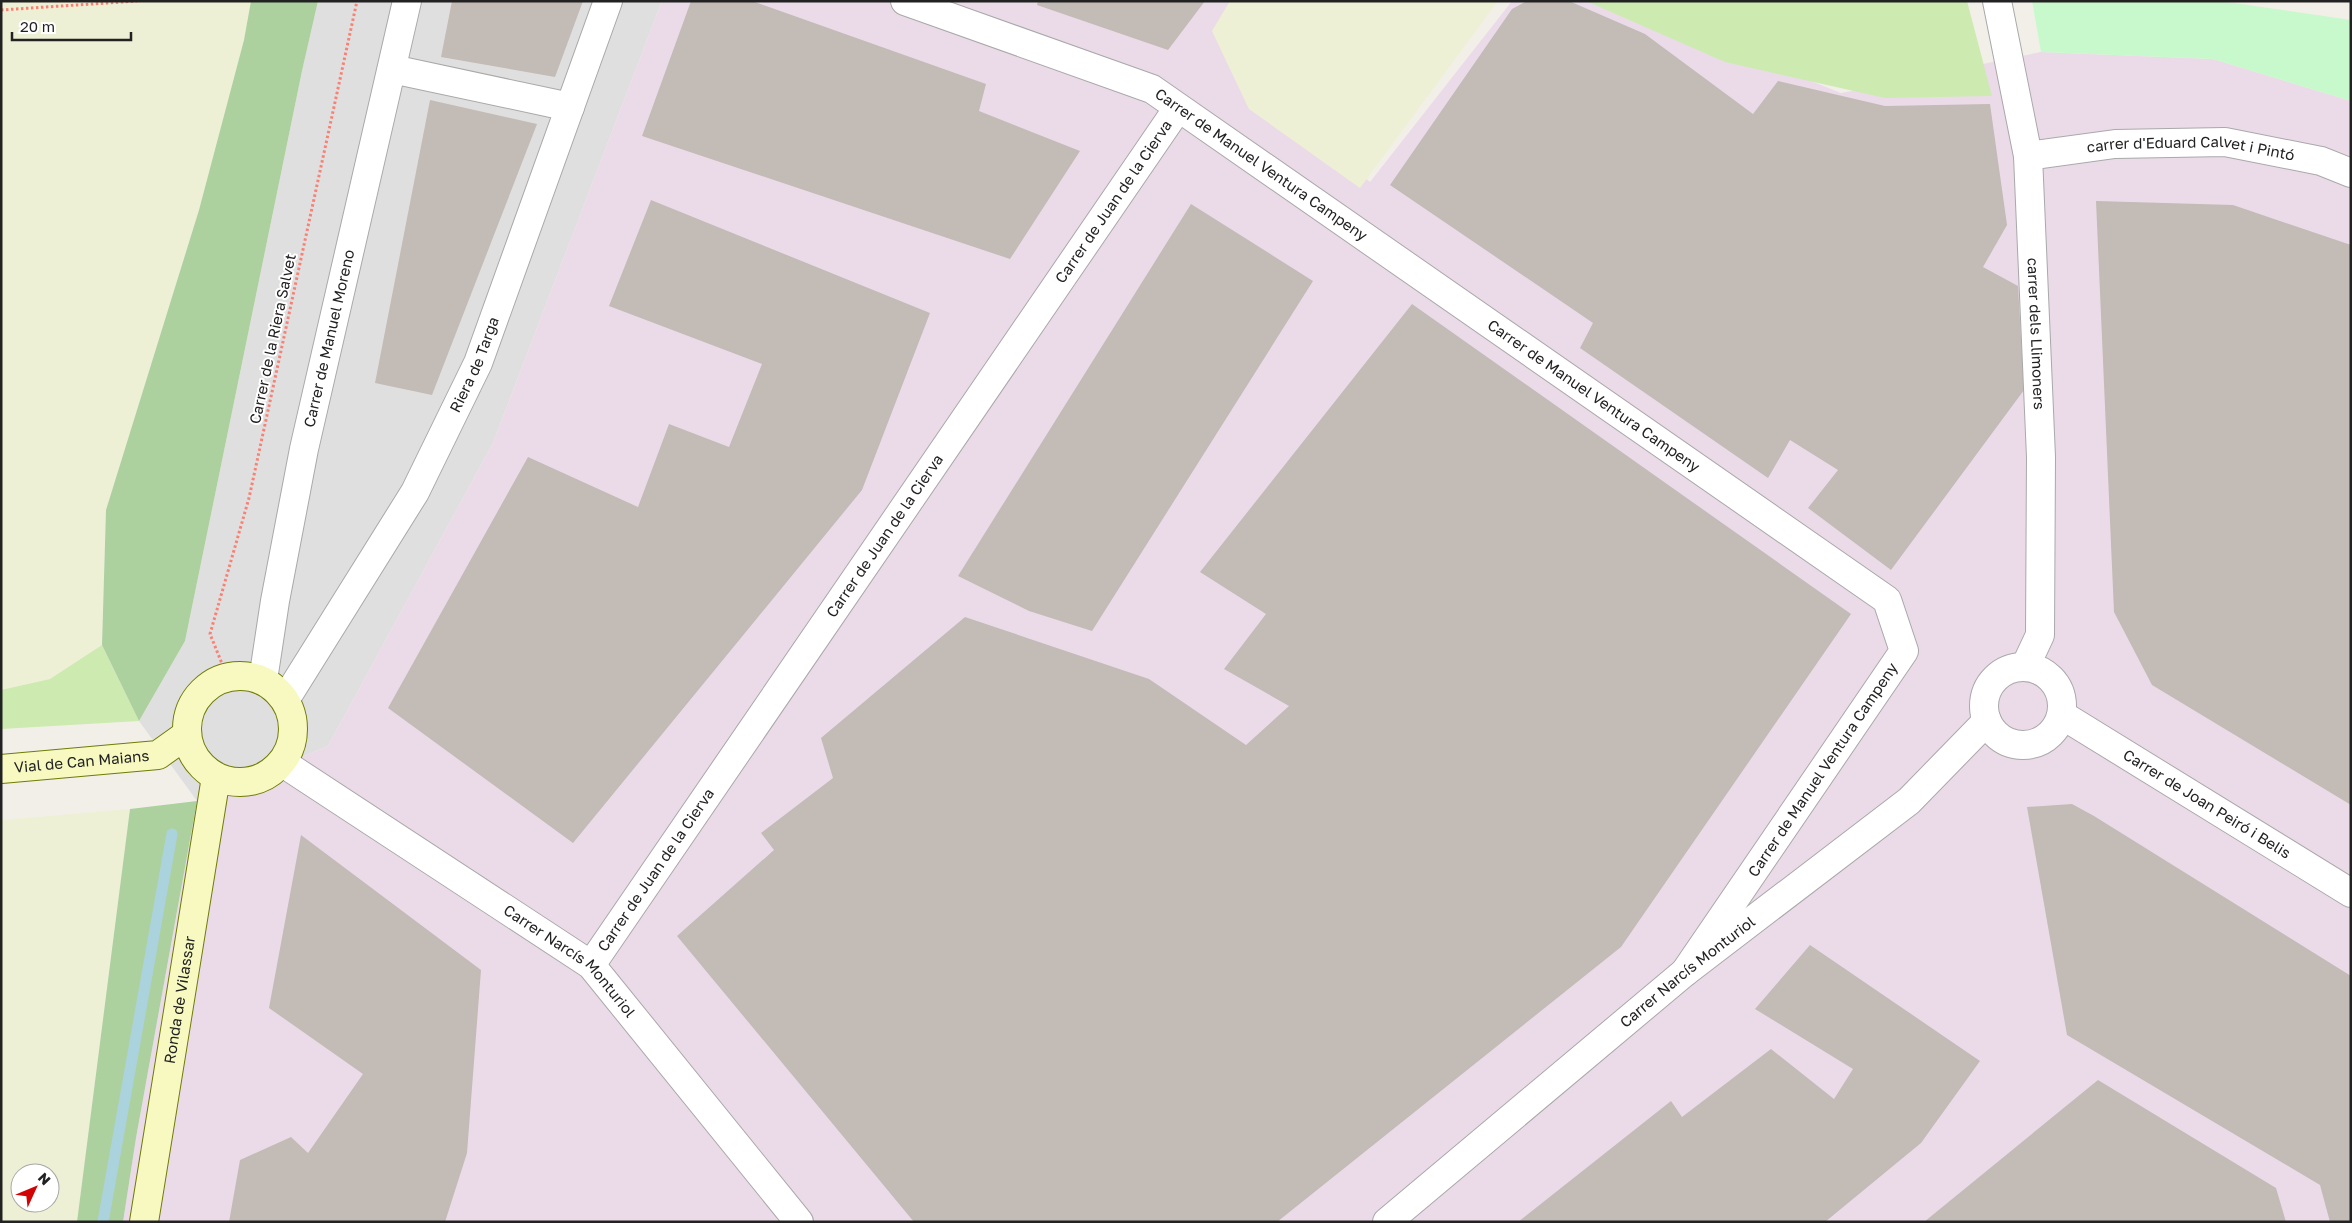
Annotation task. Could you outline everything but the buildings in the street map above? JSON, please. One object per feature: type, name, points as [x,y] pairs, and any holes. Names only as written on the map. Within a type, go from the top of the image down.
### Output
[{"type":"street","name":"Carrer de Manuel Moreno","points":[[263,680],[275,601],[304,449],[407,1]]},
{"type":"street","name":"Riera de Targa","points":[[285,700],[415,492],[478,362],[608,1]]},
{"type":"street","name":"Carrer de Manuel Ventura Campeny","points":[[905,1],[1152,89],[1887,600],[1904,651],[1685,972]]},
{"type":"street","name":"carrer dels Llimoners","points":[[1997,1],[2028,156],[2041,457],[2040,635],[2024,667]]},
{"type":"street","points":[[392,69],[570,107]]},
{"type":"street","name":"Carrer de Juan de la Cierva","points":[[591,965],[1178,108]]},
{"type":"street","name":"carrer d'Eduard Calvet i Pintó","points":[[2028,156],[2115,144],[2224,142],[2321,161],[2351,173]]},
{"type":"street","points":[[2024,667],[2039,670],[2050,678],[2059,689],[2063,702],[2062,715],[2053,732],[2043,741],[2030,745],[2018,745],[2005,741],[1994,732],[1987,721],[1985,698],[1990,686],[1999,675],[2011,669],[2024,667]]},
{"type":"street","points":[[246,675],[263,680],[273,686],[285,700],[292,717],[294,736],[284,761],[270,773],[253,781],[234,782],[216,777],[195,759],[186,736],[187,718],[194,700],[207,686],[227,676],[246,675]]},
{"type":"street","name":"Carrer de Joan Peiró i Belis","points":[[2062,715],[2351,893]]},
{"type":"street","name":"Carrer Narcís Monturiol","points":[[1387,1222],[1685,972],[1909,801],[1987,721]]},
{"type":"street","name":"Vial de Can Maians","points":[[1,769],[158,755],[186,736]]},
{"type":"street","name":"Carrer Narcís Monturiol","points":[[284,761],[292,769],[591,965],[799,1222]]},
{"type":"street","name":"Ronda de Vilassar","points":[[144,1222],[216,777]]},
{"type":"path","points":[[1,10],[138,1]]},
{"type":"path","name":"Carrer de la Riera Salvet","points":[[227,676],[210,634],[249,498],[357,1]]},
{"type":"shaded area","points":[[318,1],[662,1],[493,443],[328,746],[197,801],[139,721],[185,641]]},
{"type":"shaded area","points":[[662,1],[1244,1],[1221,47],[1370,182],[1512,1],[1612,1],[1841,93],[2041,52],[2213,59],[2351,101],[2351,1222],[123,1222],[136,1138],[197,801],[328,746],[493,443]]},
{"type":"green space","points":[[1,1],[251,1],[244,40],[199,210],[106,510],[102,645],[50,679],[1,690]]},
{"type":"green space","points":[[251,1],[318,1],[185,641],[139,721],[102,645],[106,510],[199,210],[244,40]]},
{"type":"green space","points":[[1230,1],[1498,1],[1360,188],[1249,109],[1212,31]]},
{"type":"green space","points":[[1586,1],[1967,1],[1992,96],[1885,98],[1725,62]]},
{"type":"green space","points":[[2032,1],[2220,1],[2351,20],[2351,101],[2213,59],[2041,52]]},
{"type":"green space","points":[[102,645],[139,721],[1,729],[1,690],[50,679]]},
{"type":"green space","points":[[197,801],[136,1138],[123,1222],[77,1222],[130,809]]},
{"type":"green space","points":[[130,809],[77,1222],[1,1222],[1,820]]},
{"type":"waterway","points":[[103,1222],[172,834]]}]
